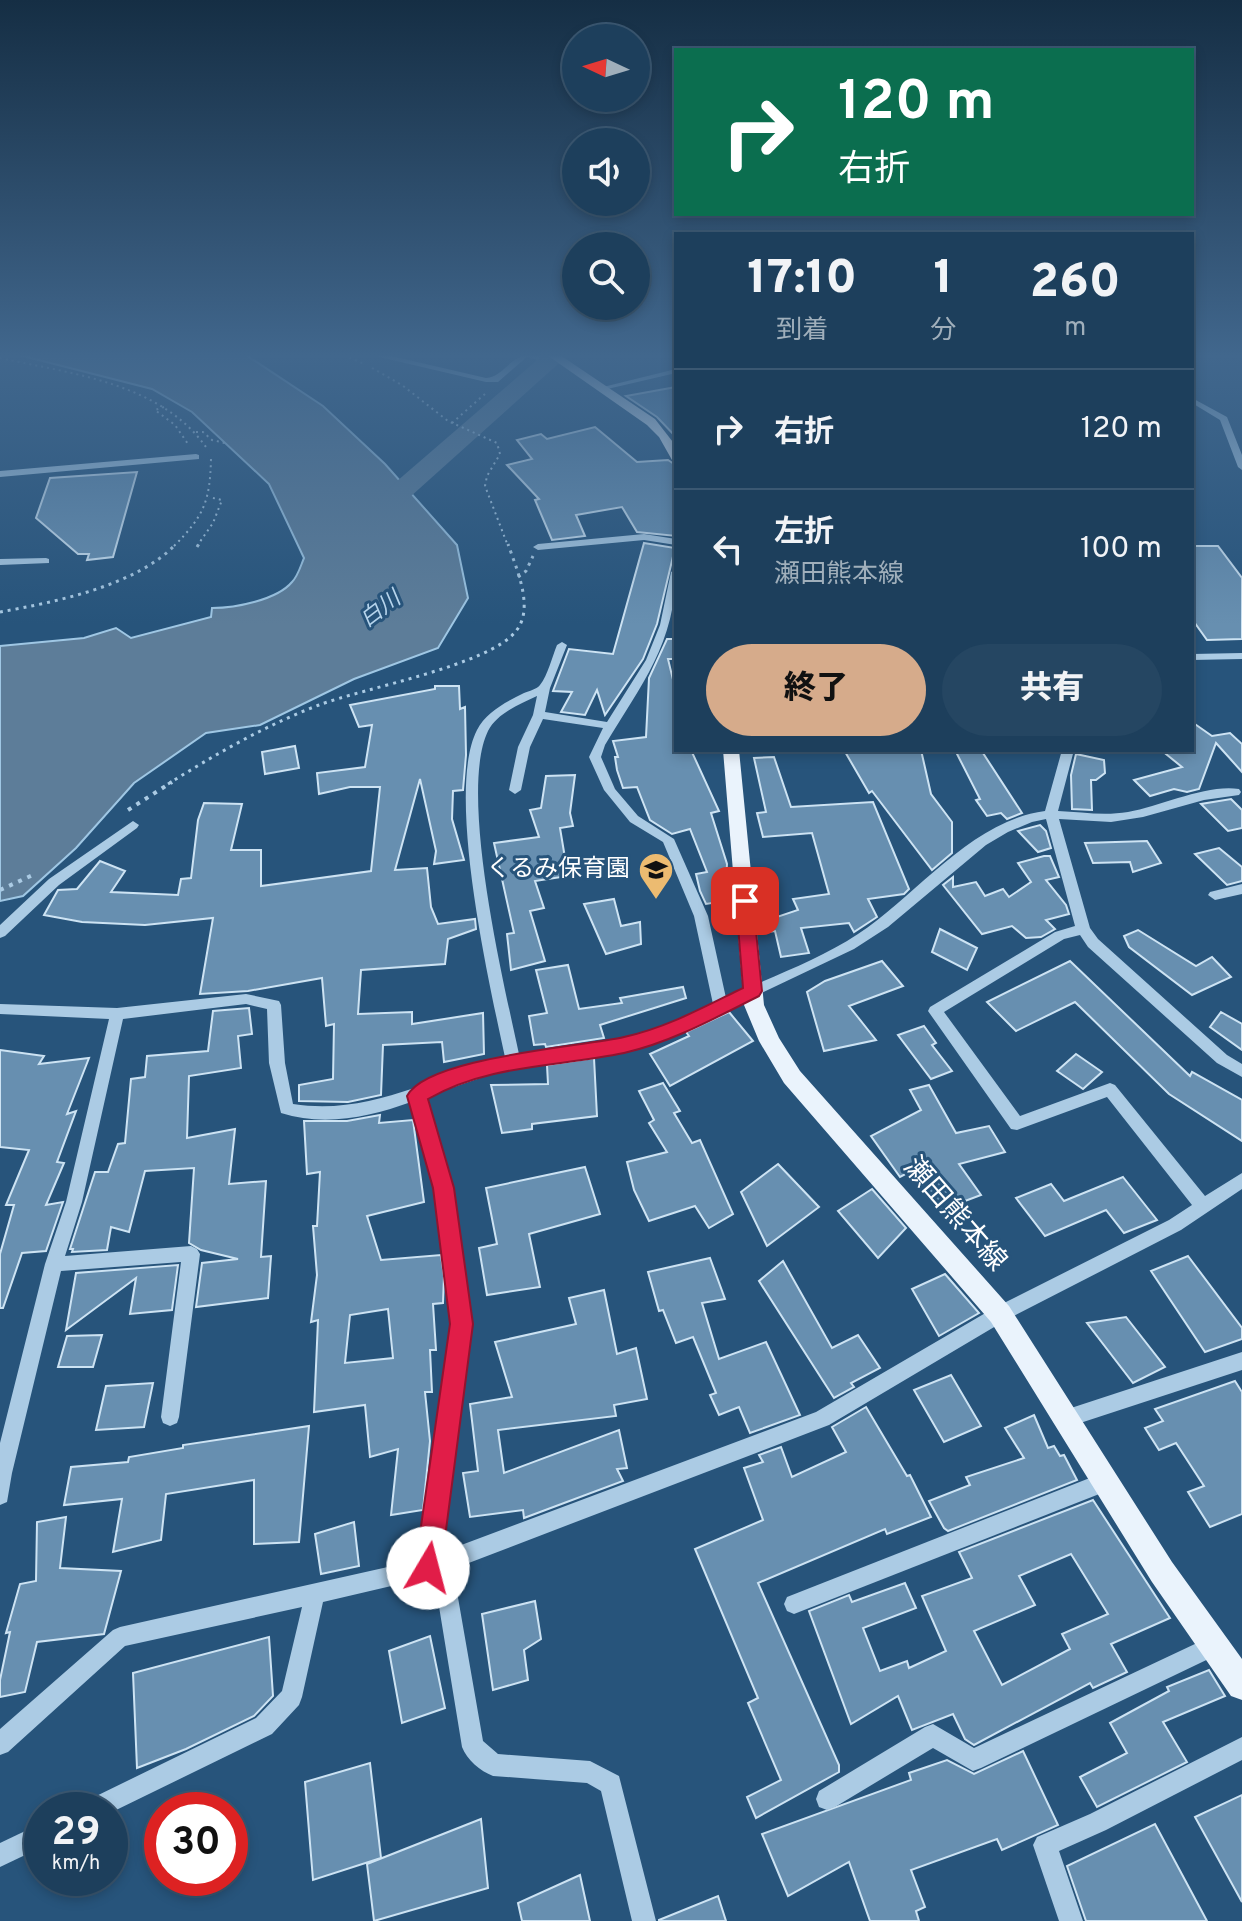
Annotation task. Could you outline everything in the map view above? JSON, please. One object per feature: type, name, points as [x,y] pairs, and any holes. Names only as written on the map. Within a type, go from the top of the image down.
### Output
[{"type":"main road","name":"瀬田熊本線","points":[[731,752],[754,1005],[770,1041],[792,1077],[1000,1314],[1162,1572],[1242,1685]]},
{"type":"street","points":[[1234,445],[1242,467]]},
{"type":"street","points":[[0,474],[196,457]]},
{"type":"street","points":[[538,547],[644,537],[674,542]]},
{"type":"street","points":[[0,562],[46,561]]},
{"type":"street","points":[[674,582],[665,625],[651,660],[595,757],[610,790],[634,819],[668,839],[701,916],[721,1007]]},
{"type":"street","points":[[515,790],[524,747],[539,715],[544,688],[562,645]]},
{"type":"street","points":[[1194,657],[1242,656]]},
{"type":"street","points":[[513,1061],[490,951],[474,820],[473,765],[481,732],[506,706],[544,688]]},
{"type":"street","points":[[539,715],[611,726]]},
{"type":"street","points":[[1067,752],[1051,813],[1083,929],[1093,943],[1222,1059],[1242,1071]]},
{"type":"street","points":[[0,1009],[117,1014],[246,999],[274,1005],[277,1063],[286,1109],[311,1115],[354,1112],[417,1096],[442,1081],[513,1061],[623,1045],[671,1031],[821,962],[865,936],[989,836],[1051,813],[1111,818],[1210,793],[1240,792]]},
{"type":"street","points":[[0,933],[18,912],[54,882],[133,825]]},
{"type":"street","points":[[1215,895],[1242,889]]},
{"type":"street","points":[[1083,929],[1060,935],[935,1011],[1017,1124],[1110,1089],[1203,1206]]},
{"type":"street","points":[[0,1495],[2,1473],[54,1264],[74,1202],[117,1014]]},
{"type":"street","points":[[417,1096],[443,1188],[462,1324],[435,1565],[473,1747],[493,1765],[590,1772],[611,1784],[644,1921]]},
{"type":"street","points":[[0,1744],[120,1637],[435,1565],[822,1419],[1000,1314],[1175,1225],[1242,1180]]},
{"type":"street","points":[[54,1264],[191,1254],[170,1417]]},
{"type":"street","points":[[1068,1418],[1242,1361]]},
{"type":"street","points":[[794,1604],[1105,1482]]},
{"type":"street","points":[[128,1792],[264,1726],[291,1697],[315,1593]]},
{"type":"street","points":[[827,1799],[933,1735],[973,1760],[1214,1646]]},
{"type":"street","points":[[1071,1921],[1045,1845],[1098,1822],[1242,1748]]},
{"type":"street","points":[[0,1855],[24,1844]]},
{"type":"path","points":[[188,445],[196,457]]},
{"type":"path","points":[[0,612],[29,607],[135,573],[193,532],[209,497],[213,475],[210,457],[203,445]]},
{"type":"path","points":[[119,816],[220,751],[273,724],[336,696],[438,669],[486,652],[510,637],[523,622],[525,593],[485,486],[487,476],[500,454],[497,445]]},
{"type":"path","points":[[197,547],[213,523],[222,500],[209,497]]},
{"type":"path","points":[[518,577],[526,571],[538,547]]},
{"type":"path","points":[[0,890],[31,878],[43,869]]},
{"type":"water","name":"白川","points":[[227,445],[364,445],[385,464],[457,545],[468,598],[438,648],[354,679],[260,725],[206,733],[134,783],[76,848],[23,896],[0,901],[0,646],[84,638],[116,628],[131,638],[211,617],[212,608],[255,602],[276,594],[296,577],[304,558],[269,484]]},
{"type":"building","points":[[521,445],[616,445],[637,462],[668,460],[674,464],[674,536],[637,532],[622,507],[576,515],[585,536],[552,540],[535,500],[539,499],[507,465],[532,459]]},
{"type":"building","points":[[137,472],[113,557],[87,560],[89,554],[78,554],[36,518],[50,478]]},
{"type":"building","points":[[644,543],[674,548],[657,624],[643,659],[605,715],[597,690],[585,715],[561,712],[572,692],[553,691],[569,649],[613,654]]},
{"type":"building","points":[[1194,546],[1218,546],[1242,578],[1242,639],[1207,640],[1194,622]]},
{"type":"building","points":[[667,639],[674,639],[674,659],[668,659],[674,684],[674,752],[692,752],[719,811],[711,813],[727,864],[724,917],[718,902],[706,904],[700,891],[696,874],[707,872],[690,829],[672,834],[650,820],[637,787],[623,788],[617,770],[615,757],[618,757],[613,741],[646,737],[649,678]]},
{"type":"building","points":[[435,686],[459,686],[460,709],[465,707],[463,790],[453,791],[452,819],[464,860],[434,864],[436,851],[420,779],[395,870],[427,868],[431,907],[438,924],[475,919],[476,929],[448,939],[445,964],[361,970],[358,1014],[412,1012],[412,1024],[483,1013],[484,1054],[444,1062],[442,1042],[383,1045],[381,1095],[348,1102],[299,1101],[299,1085],[333,1079],[334,1024],[326,1026],[322,978],[248,991],[200,994],[213,918],[145,925],[82,922],[44,915],[58,890],[77,889],[100,861],[125,871],[111,892],[178,895],[181,879],[191,878],[198,820],[204,803],[242,804],[231,850],[261,850],[261,886],[371,871],[380,787],[350,787],[319,794],[317,773],[365,767],[372,725],[359,727],[350,705],[435,689]]},
{"type":"building","points":[[1194,723],[1212,736],[1230,733],[1242,744],[1242,772],[1216,743],[1199,789],[1187,792],[1174,789],[1150,796],[1134,780],[1182,767],[1163,752],[1194,752]]},
{"type":"building","points":[[295,746],[299,768],[265,774],[262,752]]},
{"type":"building","points":[[845,752],[921,752],[931,794],[952,822],[952,853],[932,870],[872,791],[869,793]]},
{"type":"building","points":[[956,752],[982,752],[1022,813],[1007,819],[1001,813],[987,816],[976,800],[980,799]]},
{"type":"building","points":[[1076,754],[1104,760],[1105,773],[1091,780],[1092,810],[1072,809],[1071,775]]},
{"type":"building","points":[[774,757],[791,807],[873,802],[909,889],[904,894],[868,899],[877,917],[854,932],[849,923],[801,928],[809,953],[781,957],[775,931],[760,933],[759,923],[798,910],[793,899],[829,894],[812,833],[763,837],[757,813],[766,812],[754,758]]},
{"type":"building","points":[[575,775],[570,813],[573,826],[560,828],[568,876],[535,881],[544,908],[530,911],[545,961],[511,970],[507,934],[514,933],[494,843],[539,837],[530,810],[541,808],[546,776]]},
{"type":"building","points":[[1231,799],[1242,810],[1242,828],[1228,831],[1201,804]]},
{"type":"building","points":[[1040,825],[1046,831],[1051,848],[1038,852],[1018,831]]},
{"type":"building","points":[[1147,841],[1161,863],[1133,872],[1130,862],[1093,863],[1085,843]]},
{"type":"building","points":[[1219,848],[1242,867],[1242,881],[1227,885],[1195,854]]},
{"type":"building","points":[[1050,856],[1059,877],[1046,880],[1066,905],[1069,914],[1046,920],[1055,929],[1041,937],[1026,938],[1012,926],[982,934],[943,885],[953,877],[953,887],[976,882],[985,896],[1003,889],[1009,897],[1031,882],[1018,863]]},
{"type":"building","points":[[614,899],[621,926],[640,922],[641,944],[606,954],[584,904]]},
{"type":"building","points":[[940,929],[977,948],[967,970],[932,952]]},
{"type":"building","points":[[1138,930],[1196,966],[1212,957],[1231,977],[1192,995],[1129,947],[1124,936]]},
{"type":"building","points":[[882,961],[903,986],[849,1006],[876,1040],[824,1051],[807,992],[825,981]]},
{"type":"building","points":[[1070,961],[1190,1076],[1192,1072],[1242,1100],[1242,1141],[1169,1094],[1075,1002],[1016,1031],[987,1002]]},
{"type":"building","points":[[568,965],[579,1009],[622,1003],[620,998],[683,987],[686,998],[600,1025],[604,1038],[546,1047],[545,1044],[534,1045],[529,1016],[547,1013],[536,970]]},
{"type":"building","points":[[249,1008],[252,1034],[238,1036],[241,1068],[189,1076],[187,1138],[235,1129],[229,1184],[266,1181],[261,1257],[271,1256],[268,1298],[196,1307],[202,1263],[238,1259],[201,1250],[189,1243],[194,1168],[145,1171],[129,1232],[111,1227],[107,1250],[72,1252],[73,1249],[70,1249],[95,1172],[108,1172],[118,1144],[125,1143],[131,1079],[145,1077],[147,1056],[208,1051],[213,1011]]},
{"type":"building","points":[[729,1012],[753,1041],[670,1086],[650,1054],[689,1036],[686,1032]]},
{"type":"building","points":[[1221,1012],[1242,1024],[1242,1050],[1210,1027]]},
{"type":"building","points":[[924,1026],[936,1043],[932,1045],[952,1071],[931,1079],[898,1035]]},
{"type":"building","points":[[0,1050],[44,1056],[39,1064],[89,1058],[67,1114],[76,1111],[57,1162],[64,1163],[46,1205],[63,1202],[46,1251],[22,1253],[3,1308],[0,1308],[0,1254],[14,1205],[6,1205],[29,1150],[0,1147]]},
{"type":"building","points":[[1076,1054],[1102,1072],[1083,1089],[1057,1071]]},
{"type":"building","points":[[594,1058],[597,1116],[532,1124],[532,1129],[502,1133],[491,1085],[548,1084],[547,1065]]},
{"type":"building","points":[[663,1083],[680,1111],[674,1113],[692,1143],[700,1140],[733,1214],[709,1228],[695,1206],[649,1221],[634,1190],[627,1162],[667,1152],[649,1123],[654,1120],[639,1091]]},
{"type":"building","points":[[929,1085],[956,1133],[989,1126],[1005,1152],[959,1164],[981,1195],[941,1210],[915,1169],[900,1177],[871,1136],[921,1110],[910,1090]]},
{"type":"building","points":[[380,1115],[379,1123],[413,1120],[424,1202],[367,1216],[381,1260],[441,1255],[444,1276],[443,1303],[433,1304],[436,1350],[430,1350],[432,1392],[425,1392],[430,1441],[423,1510],[391,1515],[398,1449],[370,1457],[365,1405],[314,1412],[318,1320],[311,1322],[317,1275],[313,1226],[317,1226],[320,1172],[307,1174],[304,1121],[347,1121]],"holes":[[[388,1309],[393,1358],[345,1363],[350,1315]]]},
{"type":"building","points":[[778,1164],[819,1207],[767,1246],[741,1192]]},
{"type":"building","points":[[585,1167],[600,1214],[529,1234],[540,1287],[487,1295],[479,1248],[497,1244],[486,1188]]},
{"type":"building","points":[[1123,1177],[1157,1220],[1124,1233],[1106,1210],[1045,1236],[1016,1198],[1051,1184],[1064,1201]]},
{"type":"building","points":[[872,1189],[906,1228],[878,1258],[838,1211]]},
{"type":"building","points":[[1188,1256],[1242,1328],[1242,1339],[1205,1352],[1151,1271]]},
{"type":"building","points":[[710,1258],[725,1299],[702,1303],[719,1359],[766,1342],[800,1415],[750,1433],[739,1407],[719,1415],[710,1395],[716,1393],[693,1337],[676,1343],[663,1310],[659,1311],[648,1272]]},
{"type":"building","points":[[783,1261],[832,1348],[858,1335],[880,1368],[851,1383],[854,1387],[834,1398],[759,1281]]},
{"type":"building","points":[[178,1265],[172,1310],[130,1314],[136,1278],[66,1330],[76,1273]]},
{"type":"building","points":[[945,1274],[979,1313],[939,1336],[912,1289]]},
{"type":"building","points":[[604,1290],[617,1354],[636,1348],[647,1399],[614,1405],[616,1416],[498,1430],[504,1473],[619,1430],[627,1468],[617,1469],[623,1481],[524,1518],[523,1510],[470,1517],[463,1473],[478,1471],[470,1404],[512,1397],[495,1342],[576,1324],[569,1298]]},
{"type":"building","points":[[1126,1317],[1165,1367],[1133,1383],[1087,1323]]},
{"type":"building","points":[[102,1335],[93,1367],[58,1367],[67,1336]]},
{"type":"building","points":[[951,1375],[981,1426],[944,1442],[914,1390]]},
{"type":"building","points":[[1235,1381],[1242,1392],[1242,1514],[1210,1527],[1188,1492],[1204,1486],[1176,1443],[1159,1450],[1145,1428],[1163,1421],[1155,1409]]},
{"type":"building","points":[[153,1383],[144,1427],[96,1430],[106,1386]]},
{"type":"building","points":[[866,1407],[907,1476],[910,1475],[931,1517],[887,1534],[885,1529],[758,1583],[839,1765],[839,1772],[756,1818],[747,1797],[781,1780],[748,1703],[758,1698],[695,1549],[763,1520],[744,1468],[763,1462],[759,1455],[781,1447],[792,1477],[846,1452],[832,1427]]},
{"type":"building","points":[[1034,1415],[1048,1448],[1054,1446],[1060,1456],[1064,1455],[1077,1480],[948,1531],[944,1528],[929,1501],[970,1485],[966,1477],[1024,1458],[1005,1428]]},
{"type":"building","points":[[309,1426],[299,1542],[254,1544],[254,1480],[166,1494],[161,1540],[113,1552],[122,1499],[64,1505],[71,1467],[128,1462],[129,1457],[183,1448],[183,1445]]},
{"type":"building","points":[[1093,1500],[1170,1618],[1111,1644],[1127,1672],[1093,1688],[1090,1683],[974,1745],[965,1739],[953,1714],[912,1730],[898,1696],[851,1724],[809,1611],[849,1595],[852,1602],[905,1583],[916,1608],[863,1628],[880,1671],[907,1661],[909,1668],[946,1651],[922,1596],[972,1578],[959,1552]],"holes":[[[1071,1554],[1108,1614],[1062,1634],[1070,1649],[1002,1685],[974,1631],[1035,1605],[1019,1576]]]},
{"type":"building","points":[[66,1517],[60,1568],[121,1571],[104,1634],[37,1642],[25,1692],[0,1697],[0,1680],[10,1632],[6,1633],[20,1584],[36,1581],[37,1522]]},
{"type":"building","points":[[354,1522],[359,1566],[321,1574],[315,1534]]},
{"type":"building","points":[[535,1601],[541,1639],[524,1650],[528,1680],[493,1690],[482,1614]]},
{"type":"building","points":[[430,1636],[445,1708],[402,1723],[389,1651]]},
{"type":"building","points":[[269,1637],[273,1696],[254,1716],[186,1749],[137,1768],[133,1673]]},
{"type":"building","points":[[1209,1670],[1225,1696],[1163,1722],[1187,1762],[1097,1807],[1080,1777],[1127,1753],[1110,1723],[1169,1691],[1167,1687]]},
{"type":"building","points":[[1023,1751],[1058,1825],[1002,1850],[997,1839],[911,1870],[925,1907],[916,1911],[919,1921],[870,1921],[849,1862],[788,1896],[762,1834],[911,1780],[909,1773],[947,1760],[974,1774]]},
{"type":"building","points":[[370,1763],[381,1858],[313,1880],[305,1782]]},
{"type":"building","points":[[1242,1795],[1242,1902],[1195,1817]]},
{"type":"building","points":[[481,1819],[488,1888],[374,1921],[367,1864]]},
{"type":"building","points":[[1155,1824],[1207,1921],[1086,1921],[1067,1866]]},
{"type":"building","points":[[580,1875],[590,1921],[522,1921],[518,1903]]},
{"type":"building","points":[[718,1896],[726,1921],[659,1921],[659,1920]]},
{"type":"waterway","points":[[391,500],[454,445]]},
{"type":"place","name":"くるみ保育園","points":[[656,901]]},
{"type":"route","points":[[428,1568],[462,1324],[443,1188],[417,1096],[442,1081],[513,1061],[623,1045],[671,1031],[753,991],[745,901]]}]
